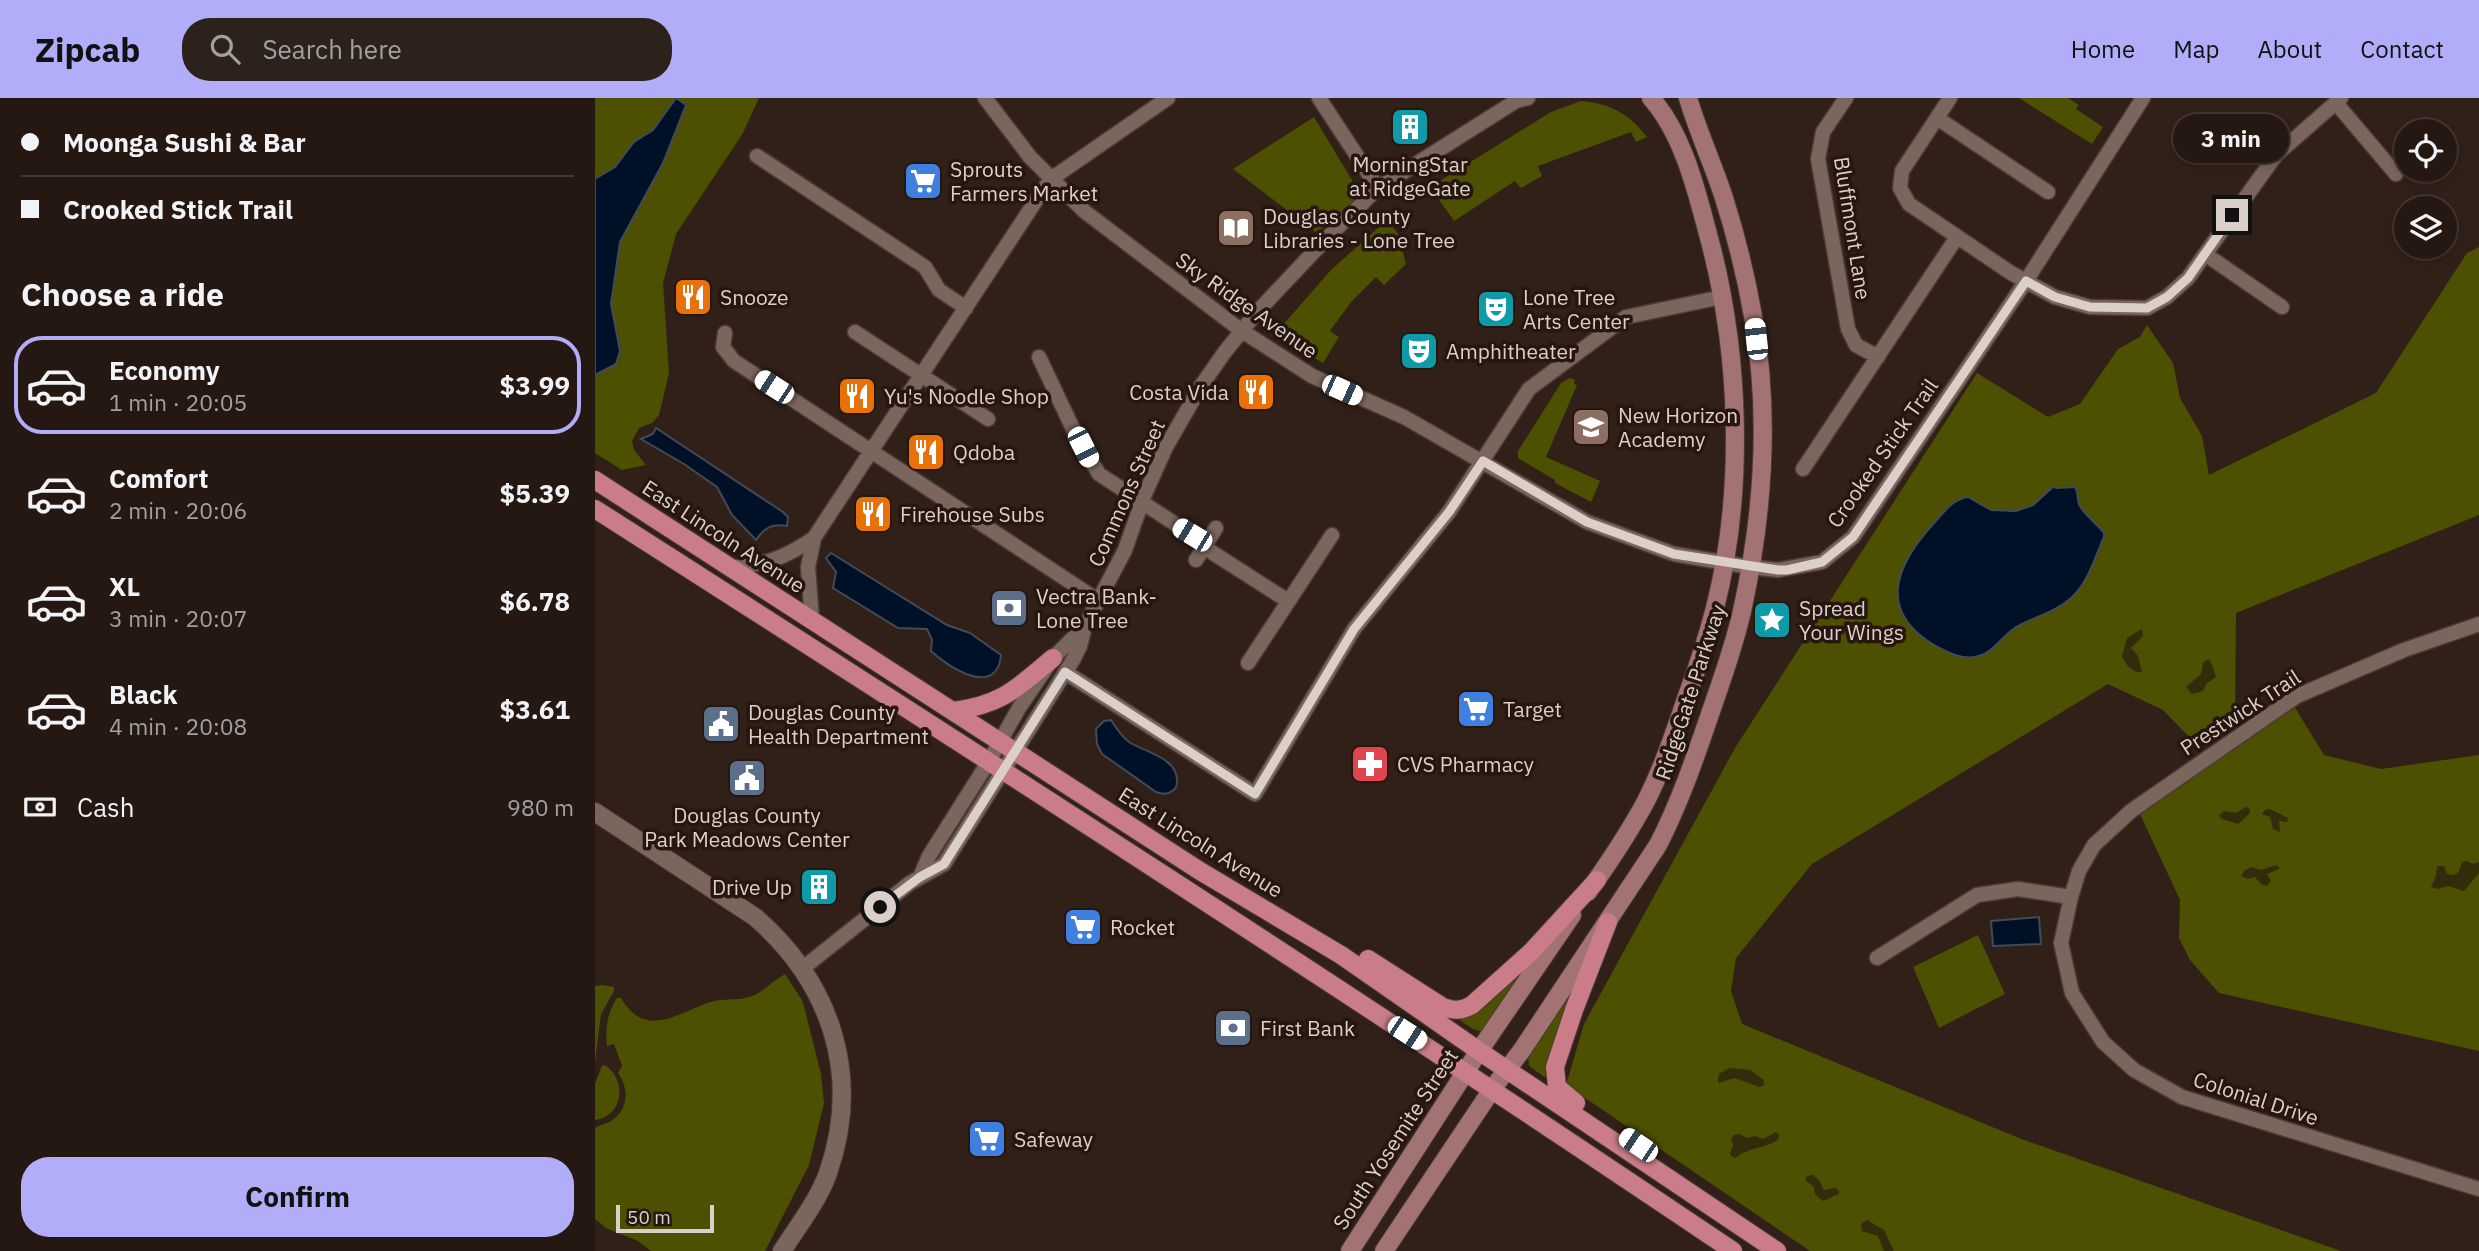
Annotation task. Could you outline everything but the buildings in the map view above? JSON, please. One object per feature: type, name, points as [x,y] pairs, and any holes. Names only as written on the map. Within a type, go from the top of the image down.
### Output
[{"type":"main road","name":"RidgeGate Parkway","points":[[1479,1051],[1597,880],[1645,802],[1675,731],[1715,606],[1723,562],[1731,510],[1735,443],[1732,384],[1722,297],[1716,263],[1696,191],[1678,141],[1651,98]]},
{"type":"main road","name":"RidgeGate Parkway","points":[[1493,1088],[1608,922],[1658,845],[1674,813],[1731,651],[1750,567],[1758,513],[1762,443],[1760,382],[1753,318],[1724,198],[1688,98]]},
{"type":"main road","name":"East Lincoln Avenue","points":[[595,480],[1200,871],[1341,955],[1777,1251]]},
{"type":"main road","points":[[595,509],[1467,1071],[1733,1251]]},
{"type":"main road","points":[[953,711],[997,701],[1053,658]]},
{"type":"main road","points":[[1341,955],[1361,955],[1443,1007],[1455,1011],[1463,1010],[1531,952],[1597,880]]},
{"type":"main road","points":[[1608,922],[1555,1068],[1556,1083],[1566,1097],[1701,1187],[1720,1212]]},
{"type":"main road","name":"South Yosemite Street","points":[[1350,1251],[1479,1051]]},
{"type":"main road","points":[[1384,1251],[1493,1088]]},
{"type":"street","name":"Sky Ridge Avenue","points":[[985,98],[1051,179],[1108,231],[1242,331],[1312,376],[1403,417],[1587,522],[1674,554],[1723,562]]},
{"type":"street","points":[[812,620],[808,567],[814,538],[1051,179],[1168,98]]},
{"type":"street","points":[[1319,98],[1378,188]]},
{"type":"street","name":"Bluffmont Lane","points":[[1846,98],[1823,132],[1818,159],[1848,329],[1856,345],[1878,357]]},
{"type":"street","points":[[1951,98],[1902,171],[1900,188],[1909,204],[2011,273],[2055,297],[2090,307],[2147,308],[2167,297],[2188,278],[2276,155],[2338,101],[2394,171]]},
{"type":"street","name":"Crooked Stick Trail","points":[[1723,562],[1787,570],[1822,562],[1853,537],[2026,281],[2143,98]]},
{"type":"street","name":"Commons Street","points":[[997,766],[1015,751],[1080,646],[1085,626],[1125,550],[1166,447],[1201,386],[1242,331],[1326,239],[1378,188],[1521,99]]},
{"type":"street","points":[[1937,118],[2048,192]]},
{"type":"street","points":[[757,156],[925,267],[939,290],[966,308]]},
{"type":"street","points":[[1803,469],[1957,237]]},
{"type":"street","points":[[2205,254],[2281,307]]},
{"type":"street","points":[[1065,672],[1141,713],[1255,794],[1354,629],[1449,512],[1529,389],[1626,317],[1722,297]]},
{"type":"street","points":[[855,332],[988,419]]},
{"type":"street","points":[[725,333],[723,347],[734,361],[1099,601]]},
{"type":"street","points":[[1039,357],[1090,462],[1099,474],[1288,601]]},
{"type":"street","points":[[1196,559],[1216,528]]},
{"type":"street","points":[[1248,663],[1332,535]]},
{"type":"street","points":[[731,568],[754,566],[781,559],[814,538]]},
{"type":"street","name":"Prestwick Trail","points":[[2071,897],[2079,871],[2094,845],[2131,811],[2256,722],[2297,696],[2404,650],[2479,624]]},
{"type":"street","name":"Commons Street","points":[[997,766],[1000,741],[1053,658],[1085,626]]},
{"type":"street","points":[[803,968],[920,877],[944,864],[997,766]]},
{"type":"street","points":[[595,812],[755,917],[772,931],[803,968],[823,1005],[835,1041],[841,1077],[842,1109],[828,1173],[782,1251]]},
{"type":"street","points":[[1877,958],[1977,895],[2018,889],[2071,897]]},
{"type":"street","name":"Colonial Drive","points":[[2071,897],[2061,943],[2072,993],[2102,1042],[2134,1070],[2182,1097],[2479,1189]]},
{"type":"shaded area","points":[[595,98],[759,98],[743,133],[676,234],[663,283],[669,373],[659,415],[652,423],[639,428],[632,441],[634,450],[646,465],[622,470],[595,453]]},
{"type":"shaded area","points":[[2019,98],[2068,98],[2079,105],[2076,109],[2103,127],[2092,144]]},
{"type":"shaded area","points":[[1581,101],[1601,104],[1618,111],[1647,137],[1636,142],[1631,132],[1538,166],[1542,176],[1521,188],[1515,181],[1454,221],[1430,187],[1551,112]]},
{"type":"shaded area","points":[[1314,117],[1358,190],[1358,197],[1317,233],[1233,169]]},
{"type":"shaded area","points":[[1387,220],[1398,234],[1406,264],[1384,285],[1376,277],[1351,302],[1330,331],[1339,337],[1323,363],[1275,334],[1331,270]]},
{"type":"shaded area","points":[[2479,247],[2479,515],[2236,613],[2235,724],[2199,747],[2163,710],[2108,684],[1812,864],[1736,958],[1731,991],[1742,1024],[2024,1140],[2341,1251],[1810,1251],[1566,1085],[1584,1024],[1735,748],[1977,373],[2048,417],[2080,404],[2118,349],[2140,337],[2147,325],[2173,363],[2180,398],[2202,436],[2209,475],[2376,393],[2467,253]]},
{"type":"shaded area","points":[[1570,378],[1575,380],[1574,384],[1577,385],[1546,457],[1600,481],[1591,502],[1555,483],[1555,480],[1518,458],[1518,451],[1561,383]]},
{"type":"shaded area","points":[[2294,706],[2324,755],[2381,769],[2479,755],[2479,1051],[2219,993],[2190,960],[2179,938],[2180,900],[2140,814]]},
{"type":"shaded area","points":[[1978,935],[2005,994],[1939,1028],[1913,967]]},
{"type":"shaded area","points":[[1525,963],[1529,966],[1483,1032],[1461,1021],[1462,1017]]},
{"type":"shaded area","points":[[785,974],[803,1002],[821,1074],[824,1103],[809,1165],[765,1251],[651,1251],[638,1241],[606,1228],[595,1219],[595,1128],[617,1116],[624,1105],[624,1085],[618,1073],[622,1066],[614,1044],[607,1046],[606,1039],[609,1015],[617,998],[621,998],[631,1011],[641,1018],[662,1020],[711,1002],[754,995]]},
{"type":"shaded area","points":[[595,986],[614,987],[614,991],[601,1014],[595,1063]]},
{"type":"shaded area","points":[[1571,993],[1575,995],[1546,1078],[1529,1066],[1528,1056]]},
{"type":"shaded area","points":[[605,1065],[617,1079],[619,1097],[612,1112],[595,1120],[595,1084],[602,1066]]},
{"type":"sand","points":[[2142,629],[2143,636],[2131,648],[2138,656],[2142,672],[2138,672],[2129,667],[2122,656],[2127,638]]},
{"type":"sand","points":[[2208,659],[2216,677],[2207,683],[2203,691],[2192,694],[2186,687],[2201,674],[2203,663]]},
{"type":"sand","points":[[2246,807],[2250,813],[2238,824],[2219,816],[2224,811],[2236,813]]},
{"type":"sand","points":[[2269,809],[2288,818],[2287,822],[2279,821],[2280,832],[2273,829],[2270,817],[2262,814]]},
{"type":"sand","points":[[2462,862],[2473,864],[2479,862],[2479,873],[2464,891],[2448,886],[2437,889],[2431,887],[2437,866],[2444,866],[2447,874],[2454,875],[2459,872]]},
{"type":"sand","points":[[2276,865],[2279,869],[2267,874],[2271,881],[2267,886],[2255,877],[2248,879],[2241,876],[2251,867],[2261,870]]},
{"type":"sand","points":[[1729,1068],[1750,1070],[1764,1080],[1764,1085],[1760,1087],[1734,1078],[1719,1083],[1719,1074]]},
{"type":"sand","points":[[1776,1132],[1779,1135],[1778,1140],[1773,1143],[1735,1158],[1730,1155],[1733,1145],[1731,1138],[1734,1135],[1763,1139]]},
{"type":"sand","points":[[1813,1175],[1824,1190],[1835,1188],[1839,1194],[1823,1201],[1815,1194],[1814,1187],[1805,1180],[1807,1176]]},
{"type":"sand","points":[[1867,1220],[1884,1230],[1894,1251],[1884,1251],[1878,1236],[1862,1231],[1861,1224]]},
{"type":"water","points":[[676,98],[686,105],[663,163],[620,242],[611,304],[620,351],[616,364],[595,375],[595,179],[615,167],[634,142],[653,130]]},
{"type":"water","points":[[656,428],[783,512],[788,517],[787,526],[769,527],[756,540],[732,515],[717,487],[641,439],[653,434]]},
{"type":"water","points":[[2054,486],[2075,487],[2081,508],[2104,533],[2091,569],[2077,592],[2060,606],[2014,628],[1985,654],[1979,656],[1961,657],[1950,653],[1916,631],[1904,617],[1898,586],[1910,554],[1945,510],[1958,500],[1968,497],[1991,510],[2016,511],[2033,505]]},
{"type":"water","points":[[831,553],[947,625],[970,633],[1001,655],[998,668],[991,675],[982,677],[960,671],[931,651],[932,640],[927,629],[898,628],[833,588],[836,572],[826,558]]},
{"type":"water","points":[[1111,720],[1129,742],[1167,761],[1176,774],[1174,789],[1166,794],[1156,792],[1102,754],[1097,744],[1096,729],[1104,721]]},
{"type":"water","points":[[2039,917],[2041,944],[1993,946],[1991,921]]},
{"type":"place","name":"MorningStar at RidgeGate","points":[[1410,127]]},
{"type":"place","name":"Sprouts Farmers Market","points":[[923,181]]},
{"type":"place","name":"Douglas County Libraries - Lone Tree","points":[[1236,228]]},
{"type":"place","name":"Snooze","points":[[693,297]]},
{"type":"place","name":"Lone Tree Arts Center","points":[[1496,309]]},
{"type":"place","name":"Amphitheater","points":[[1419,351]]},
{"type":"place","name":"Costa Vida","points":[[1256,392]]},
{"type":"place","name":"Yu's Noodle Shop","points":[[857,396]]},
{"type":"place","name":"New Horizon Academy","points":[[1591,427]]},
{"type":"place","name":"Qdoba","points":[[926,452]]},
{"type":"place","name":"Firehouse Subs","points":[[873,514]]},
{"type":"place","name":"Vectra Bank- Lone Tree","points":[[1009,608]]},
{"type":"place","name":"Spread Your Wings","points":[[1772,620]]},
{"type":"place","name":"Target","points":[[1476,709]]},
{"type":"place","name":"Douglas County Health Department","points":[[721,724]]},
{"type":"place","name":"CVS Pharmacy","points":[[1370,764]]},
{"type":"place","name":"Douglas County Park Meadows Center","points":[[747,778]]},
{"type":"place","name":"Drive Up","points":[[819,887]]},
{"type":"place","name":"Rocket","points":[[1083,927]]},
{"type":"place","name":"First Bank","points":[[1233,1028]]},
{"type":"place","name":"Safeway","points":[[987,1139]]},
{"type":"route","points":[[880,907],[920,877],[944,864],[1065,672],[1255,794],[1354,629],[1449,512],[1483,461],[1587,522],[1674,554],[1778,570],[1822,562],[1853,537],[2026,281],[2055,297],[2090,307],[2147,308],[2167,297],[2188,278],[2232,215]]}]
